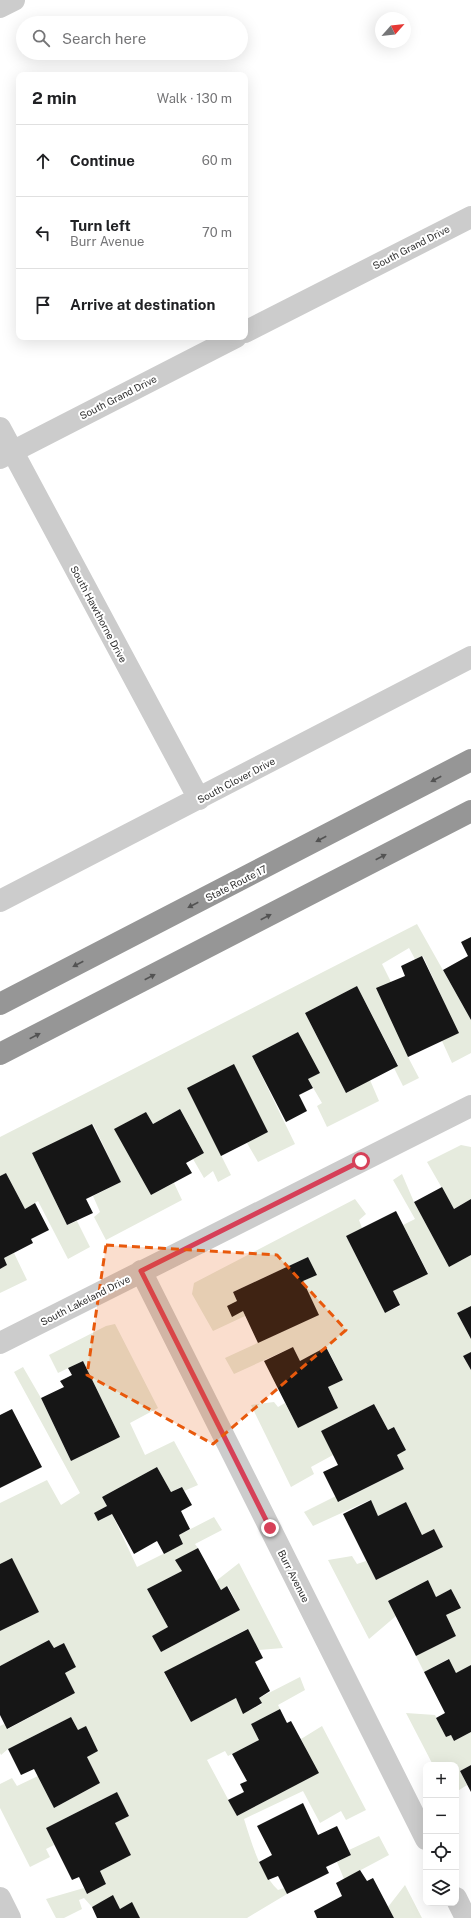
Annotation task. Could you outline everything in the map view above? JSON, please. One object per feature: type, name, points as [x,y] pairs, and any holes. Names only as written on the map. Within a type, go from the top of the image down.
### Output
[{"type":"highway","name":"State Route 17","points":[[0,1004],[471,760]]},
{"type":"highway","points":[[0,1054],[471,811]]},
{"type":"street","points":[[0,7],[14,0]]},
{"type":"street","name":"South Grand Drive","points":[[248,330],[471,217]]},
{"type":"street","name":"South Grand Drive","points":[[6,455],[230,340]]},
{"type":"street","name":"South Hawthorne Drive","points":[[0,428],[6,455],[199,799]]},
{"type":"street","name":"South Clover Drive","points":[[0,901],[471,657]]},
{"type":"street","name":"South Lakeland Drive","points":[[0,1343],[471,1106]]},
{"type":"street","name":"Burr Avenue","points":[[141,1271],[424,1834]]},
{"type":"street","points":[[0,1898],[10,1918]]},
{"type":"street","points":[[459,1904],[466,1918]]},
{"type":"highlighted area","points":[[106,1245],[277,1255],[346,1330],[213,1444],[87,1375]]},
{"type":"shaded area","points":[[417,924],[471,1020],[471,1053],[452,1063],[442,1041],[458,1033],[423,956],[415,959],[409,948],[382,964],[391,982],[408,1057],[419,1078],[403,1086],[394,1068],[398,1065],[357,986],[305,1013],[346,1093],[370,1080],[379,1101],[327,1127],[317,1106],[322,1103],[308,1079],[319,1073],[298,1032],[252,1056],[295,1144],[258,1162],[247,1143],[268,1132],[187,1088],[231,1175],[218,1182],[213,1171],[204,1178],[193,1159],[204,1153],[180,1109],[153,1124],[146,1112],[115,1129],[151,1195],[174,1183],[182,1200],[106,1240],[94,1217],[100,1212],[93,1196],[121,1182],[93,1124],[32,1153],[67,1225],[77,1221],[90,1247],[68,1259],[38,1201],[25,1209],[6,1173],[0,1176],[0,1137]]},
{"type":"shaded area","points":[[461,1145],[471,1147],[471,1199],[454,1209],[427,1162]]},
{"type":"shaded area","points":[[402,1174],[414,1202],[449,1267],[471,1255],[471,1306],[457,1313],[471,1339],[471,1352],[463,1356],[471,1370],[471,1666],[456,1673],[448,1659],[424,1672],[416,1656],[456,1636],[446,1615],[461,1608],[451,1589],[436,1597],[428,1580],[388,1601],[396,1616],[369,1639],[328,1560],[352,1556],[357,1564],[366,1561],[376,1580],[443,1547],[434,1529],[422,1535],[406,1502],[378,1516],[370,1500],[313,1526],[304,1512],[336,1496],[339,1502],[404,1469],[397,1455],[406,1450],[394,1427],[388,1430],[374,1404],[321,1431],[333,1455],[311,1467],[314,1474],[291,1487],[251,1405],[274,1402],[278,1407],[285,1403],[298,1428],[338,1408],[328,1387],[343,1380],[327,1348],[300,1361],[293,1347],[234,1374],[225,1358],[318,1315],[303,1281],[316,1275],[308,1257],[233,1292],[237,1301],[232,1316],[243,1311],[245,1316],[213,1331],[192,1294],[194,1283],[355,1199],[366,1214],[359,1220],[362,1228],[346,1236],[385,1313],[400,1306],[393,1291],[428,1273],[403,1225],[415,1219],[393,1180]]},
{"type":"shaded area","points":[[14,1253],[27,1280],[0,1293],[0,1269],[7,1265],[4,1258]]},
{"type":"shaded area","points":[[115,1324],[158,1408],[130,1423],[145,1455],[174,1441],[198,1485],[184,1491],[181,1487],[171,1492],[157,1467],[102,1497],[107,1506],[94,1514],[99,1521],[112,1514],[137,1567],[183,1544],[179,1535],[214,1517],[222,1530],[195,1544],[198,1548],[176,1560],[182,1571],[147,1589],[168,1627],[152,1636],[161,1652],[240,1610],[228,1586],[221,1590],[216,1581],[239,1563],[283,1648],[259,1650],[247,1629],[164,1673],[191,1722],[236,1698],[244,1713],[262,1704],[259,1698],[300,1677],[305,1690],[278,1705],[280,1709],[251,1724],[259,1740],[228,1756],[225,1751],[207,1760],[237,1816],[318,1773],[301,1739],[322,1726],[366,1810],[346,1820],[341,1811],[320,1823],[303,1791],[244,1819],[261,1866],[271,1883],[278,1890],[284,1888],[287,1894],[247,1918],[140,1918],[132,1903],[120,1909],[113,1896],[92,1907],[84,1898],[79,1900],[82,1909],[64,1918],[56,1918],[46,1899],[84,1888],[87,1894],[106,1884],[100,1871],[131,1855],[115,1823],[129,1816],[117,1792],[46,1828],[54,1845],[46,1849],[50,1857],[30,1867],[0,1808],[0,1784],[12,1778],[17,1786],[38,1776],[54,1808],[100,1783],[87,1757],[98,1751],[86,1727],[78,1730],[71,1717],[8,1749],[1,1755],[0,1753],[0,1726],[4,1724],[8,1729],[75,1693],[65,1673],[76,1667],[64,1643],[54,1648],[49,1640],[0,1666],[0,1631],[39,1612],[0,1564],[0,1503],[47,1480],[61,1505],[80,1493],[14,1372],[23,1367],[41,1398],[71,1461],[120,1437],[83,1361],[58,1373],[49,1355],[106,1326]]},
{"type":"shaded area","points":[[406,1713],[435,1715],[446,1737],[451,1735],[454,1741],[471,1732],[471,1765],[460,1771],[467,1785],[459,1790],[459,1762],[431,1762]]},
{"type":"shaded area","points":[[379,1836],[389,1855],[344,1879],[337,1862],[351,1855],[349,1850]]},
{"type":"shaded area","points":[[405,1885],[422,1918],[394,1918],[388,1907]]},
{"type":"building","points":[[471,937],[471,1020],[443,970],[468,956],[461,942]]},
{"type":"building","points":[[422,956],[459,1033],[408,1057],[376,988],[405,976],[401,966]]},
{"type":"building","points":[[357,986],[398,1066],[346,1093],[305,1013]]},
{"type":"building","points":[[298,1032],[320,1073],[308,1079],[313,1088],[299,1095],[307,1111],[286,1122],[252,1056]]},
{"type":"building","points":[[234,1064],[268,1132],[221,1156],[187,1088]]},
{"type":"building","points":[[180,1109],[204,1153],[186,1163],[192,1173],[151,1195],[114,1129],[146,1112],[153,1124]]},
{"type":"building","points":[[92,1124],[121,1182],[86,1199],[93,1213],[67,1225],[32,1153]]},
{"type":"building","points":[[6,1173],[25,1209],[35,1203],[49,1230],[31,1239],[33,1243],[4,1258],[7,1265],[0,1269],[0,1176]]},
{"type":"building","points":[[442,1187],[454,1209],[471,1199],[471,1255],[449,1267],[414,1202]]},
{"type":"building","points":[[396,1211],[428,1274],[393,1291],[400,1305],[385,1313],[346,1236]]},
{"type":"building","points":[[308,1257],[317,1275],[303,1281],[319,1315],[258,1343],[243,1311],[232,1317],[227,1306],[237,1301],[233,1292]]},
{"type":"building","points":[[471,1306],[471,1339],[457,1313]]},
{"type":"building","points":[[293,1347],[300,1361],[326,1347],[343,1380],[328,1387],[338,1408],[298,1428],[264,1361]]},
{"type":"building","points":[[471,1352],[471,1370],[463,1356]]},
{"type":"building","points":[[83,1361],[120,1437],[71,1461],[41,1398],[64,1387],[60,1381],[72,1375],[68,1368]]},
{"type":"building","points":[[374,1404],[388,1430],[394,1427],[406,1450],[397,1455],[404,1469],[338,1502],[323,1472],[338,1465],[321,1431]]},
{"type":"building","points":[[12,1409],[42,1467],[0,1488],[0,1415]]},
{"type":"building","points":[[157,1467],[171,1492],[182,1487],[192,1505],[181,1511],[190,1529],[179,1535],[183,1544],[164,1554],[157,1541],[134,1554],[112,1514],[98,1521],[94,1513],[107,1506],[102,1497]]},
{"type":"building","points":[[371,1500],[378,1516],[406,1502],[422,1535],[434,1529],[443,1547],[376,1580],[343,1514]]},
{"type":"building","points":[[198,1548],[221,1590],[227,1586],[240,1610],[161,1652],[152,1636],[168,1627],[147,1589],[182,1571],[175,1560]]},
{"type":"building","points":[[12,1558],[39,1612],[0,1631],[0,1564]]},
{"type":"building","points":[[428,1580],[436,1597],[451,1589],[461,1608],[446,1615],[456,1636],[416,1656],[388,1601]]},
{"type":"building","points":[[248,1629],[263,1658],[255,1662],[270,1691],[259,1698],[262,1703],[243,1714],[236,1698],[191,1722],[164,1672]]},
{"type":"building","points":[[49,1640],[54,1648],[64,1643],[76,1667],[65,1673],[75,1693],[7,1729],[0,1715],[0,1666]]},
{"type":"building","points":[[449,1659],[456,1673],[471,1665],[471,1732],[454,1741],[451,1735],[446,1737],[436,1718],[445,1713],[424,1672]]},
{"type":"building","points":[[280,1709],[287,1723],[291,1721],[319,1773],[237,1816],[228,1800],[244,1792],[240,1784],[247,1781],[232,1754],[259,1740],[251,1724]]},
{"type":"building","points":[[71,1717],[78,1730],[86,1726],[98,1751],[87,1757],[100,1783],[54,1808],[34,1769],[21,1775],[8,1749]]},
{"type":"building","points":[[471,1765],[471,1792],[460,1771]]},
{"type":"building","points":[[117,1792],[129,1816],[115,1823],[131,1855],[100,1871],[106,1884],[87,1894],[79,1877],[72,1880],[46,1828]]},
{"type":"building","points":[[303,1803],[318,1835],[337,1826],[351,1855],[326,1867],[329,1873],[287,1894],[278,1876],[268,1880],[259,1862],[272,1855],[257,1826]]},
{"type":"building","points":[[360,1870],[367,1881],[373,1878],[394,1918],[317,1918],[314,1911],[342,1896],[336,1883]]},
{"type":"building","points":[[113,1895],[120,1909],[132,1902],[140,1918],[97,1918],[92,1907]]},
{"type":"route","points":[[270,1528],[141,1271],[361,1161]]}]
